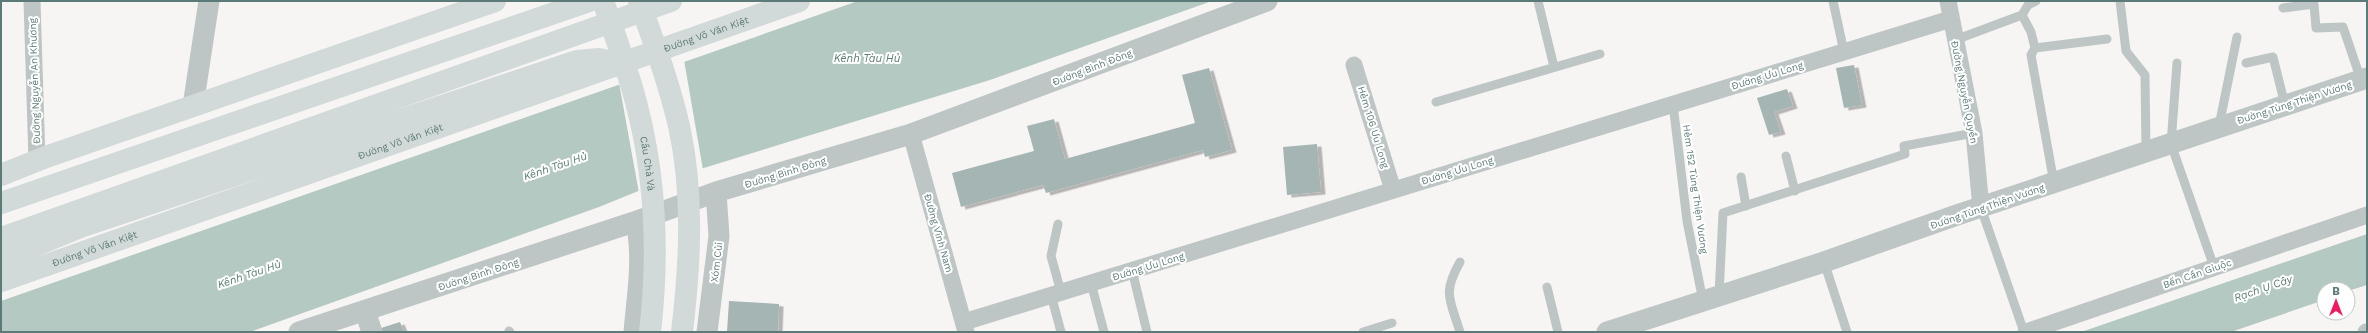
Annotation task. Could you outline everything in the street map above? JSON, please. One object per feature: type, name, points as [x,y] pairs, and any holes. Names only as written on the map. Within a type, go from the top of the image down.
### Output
[{"type":"main road","points":[[1,175],[473,5],[495,1]]},
{"type":"main road","points":[[1,203],[589,1]]},
{"type":"main road","name":"Cầu Chà Và","points":[[603,1],[628,74],[644,134],[654,211],[656,266],[650,332]]},
{"type":"main road","points":[[640,1],[679,125],[685,163],[689,226],[682,332]]},
{"type":"main road","points":[[1,238],[671,1]]},
{"type":"main road","points":[[660,62],[664,48],[677,32],[685,27],[754,1]]},
{"type":"main road","name":"Đường Võ Văn Kiệt","points":[[1,281],[799,1]]},
{"type":"main road","points":[[1,260],[80,226],[577,60],[600,59],[608,61],[628,74]]},
{"type":"street","name":"Đường Nguyễn An Khương","points":[[32,1],[37,161]]},
{"type":"street","points":[[193,106],[209,1]]},
{"type":"street","name":"Đường Bình Đông","points":[[300,332],[634,222],[716,192],[911,134],[1267,1]]},
{"type":"street","name":"Đường Nguyễn Quyền","points":[[1948,1],[1974,133],[1981,208]]},
{"type":"street","name":"Đường Ưu Long","points":[[965,327],[1056,294],[1132,270],[1951,19]]},
{"type":"street","name":"Hẻm 106 Ưu Long","points":[[1354,65],[1393,190]]},
{"type":"street","name":"Đường Tùng Thiện Vương","points":[[1607,332],[1824,262],[2364,79]]},
{"type":"street","name":"Đường Vĩnh Nam","points":[[911,134],[965,327]]},
{"type":"street","name":"Xóm Củi","points":[[707,332],[719,236],[716,192]]},
{"type":"street","name":"Bến Cần Giuộc","points":[[2025,332],[2367,215]]},
{"type":"street","points":[[632,332],[638,267],[637,236],[634,222]]},
{"type":"street","points":[[365,311],[372,332]]},
{"type":"lane","points":[[1538,1],[1554,67]]},
{"type":"lane","points":[[1833,1],[1844,52]]},
{"type":"lane","points":[[1955,40],[2022,15],[2028,4],[2034,1]]},
{"type":"lane","points":[[2120,1],[2126,51],[2145,76],[2146,152]]},
{"type":"lane","points":[[2283,8],[2314,4],[2316,28],[2343,27],[2364,79]]},
{"type":"lane","points":[[2022,15],[2031,32],[2035,48],[2031,54],[2054,183]]},
{"type":"lane","points":[[2219,127],[2237,37]]},
{"type":"lane","points":[[2035,48],[2107,39]]},
{"type":"lane","points":[[1436,102],[1600,54]]},
{"type":"lane","points":[[2246,63],[2273,57],[2285,105]]},
{"type":"lane","points":[[2177,63],[2171,144],[2214,267]]},
{"type":"lane","name":"Hẻm 152 Tùng Thiện Vương","points":[[1672,104],[1687,221],[1711,298]]},
{"type":"lane","points":[[1711,298],[1723,213],[1796,191],[1905,154],[1904,146],[1974,133]]},
{"type":"lane","points":[[1786,156],[1796,191]]},
{"type":"lane","points":[[1741,177],[1746,206]]},
{"type":"lane","points":[[1981,208],[2025,332]]},
{"type":"lane","points":[[1058,224],[1051,256],[1061,332]]},
{"type":"lane","points":[[1460,262],[1450,280],[1448,293],[1460,332]]},
{"type":"lane","points":[[1824,262],[1847,332]]},
{"type":"lane","points":[[1132,270],[1147,332]]},
{"type":"lane","points":[[1091,283],[1104,332]]},
{"type":"lane","points":[[1547,287],[1558,332]]},
{"type":"lane","points":[[1363,332],[1392,323]]},
{"type":"water","name":"Kênh Tàu Hủ","points":[[858,1],[1212,1],[990,80],[668,179],[599,207],[250,332],[1,332],[1,301]]},
{"type":"water","name":"Rạch Ụ Cây","points":[[2367,234],[2367,285],[2356,288],[2356,281],[2316,281],[2316,303],[2231,332],[2081,332]]},
{"type":"pier","points":[[684,60],[703,170],[639,193],[619,83]]},
{"type":"building","points":[[1854,65],[1862,105],[1844,108],[1836,68]]},
{"type":"building","points":[[1209,68],[1232,150],[1205,157],[1203,150],[1046,193],[1043,185],[961,207],[952,173],[1034,151],[1027,126],[1054,119],[1065,159],[1195,123],[1182,75]]},
{"type":"building","points":[[1787,89],[1793,106],[1774,112],[1781,132],[1769,135],[1757,98]]},
{"type":"building","points":[[1317,144],[1321,192],[1287,195],[1283,147]]},
{"type":"building","points":[[729,301],[779,304],[778,332],[727,332]]},
{"type":"building","points":[[400,322],[404,332],[379,332],[378,329]]}]
